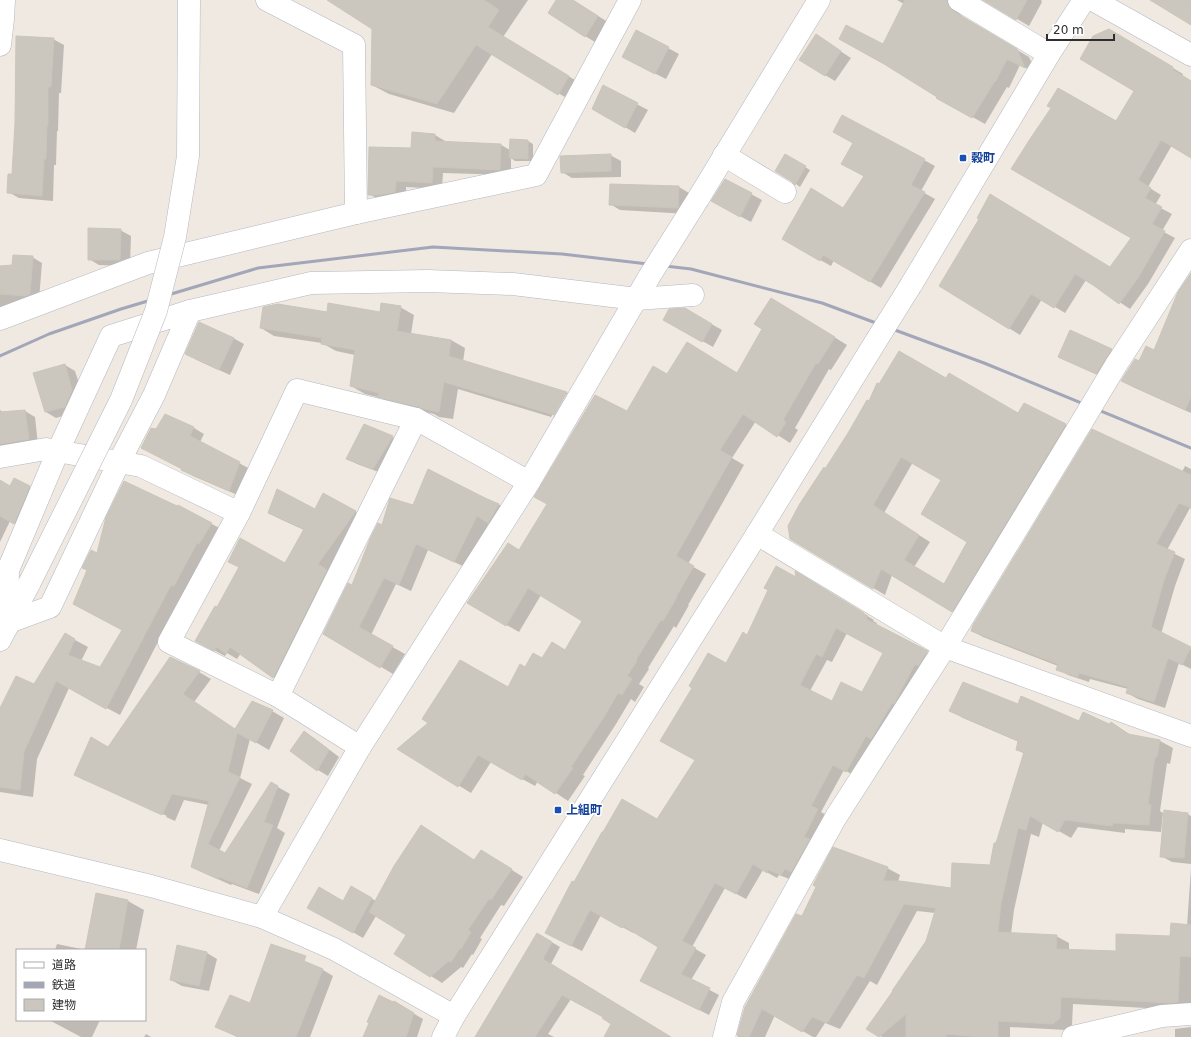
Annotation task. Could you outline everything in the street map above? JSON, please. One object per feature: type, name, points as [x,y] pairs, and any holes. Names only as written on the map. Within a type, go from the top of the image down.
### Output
[{"type":"street","points":[[0,45],[4,0]]},
{"type":"street","points":[[5,630],[121,400],[156,311],[175,237],[188,156],[189,0]]},
{"type":"street","points":[[0,319],[148,263],[356,213],[536,175],[630,0]]},
{"type":"street","points":[[262,917],[360,747],[529,482],[649,277],[819,0]]},
{"type":"street","points":[[959,0],[1049,54]]},
{"type":"street","points":[[443,1037],[454,1016],[757,534],[911,284],[1049,54],[1084,0]]},
{"type":"street","points":[[1093,0],[1191,55]]},
{"type":"street","points":[[276,2],[354,45],[356,213]]},
{"type":"street","points":[[724,155],[785,192]]},
{"type":"street","points":[[724,1037],[733,1002],[836,817],[945,647],[1116,365],[1191,250]]},
{"type":"street","points":[[5,630],[8,570],[58,451],[111,336],[190,311],[311,283],[428,281],[513,284],[637,299],[693,295]]},
{"type":"street","points":[[5,630],[50,607],[154,395],[190,311]]},
{"type":"street","points":[[360,747],[278,696],[169,642],[239,513],[297,390],[416,419],[529,482]]},
{"type":"street","points":[[278,696],[416,419]]},
{"type":"street","points":[[0,457],[46,449],[140,466],[239,513]]},
{"type":"street","points":[[757,534],[945,647],[1191,736]]},
{"type":"street","points":[[0,850],[151,886],[262,917],[334,949],[454,1016]]},
{"type":"street","points":[[1073,1037],[1162,1016],[1191,1014]]},
{"type":"building","points":[[327,0],[484,0],[499,10],[488,27],[569,76],[558,95],[476,45],[437,104],[371,85],[372,29]]},
{"type":"building","points":[[556,0],[573,0],[598,16],[585,37],[548,13]]},
{"type":"building","points":[[905,0],[947,0],[948,6],[953,11],[1017,49],[1025,68],[1007,59],[996,81],[972,118],[936,98],[937,97],[884,64],[839,39],[846,25],[883,44]]},
{"type":"building","points":[[983,0],[1027,0],[1016,20]]},
{"type":"building","points":[[1150,0],[1191,0],[1191,25]]},
{"type":"building","points":[[1109,29],[1173,67],[1172,69],[1191,81],[1191,158],[1161,140],[1138,180],[1151,188],[1145,198],[1162,207],[1152,224],[1165,231],[1138,278],[1119,304],[1075,274],[1054,308],[1031,294],[1009,329],[939,286],[979,219],[977,218],[990,194],[1110,267],[1131,238],[1011,169],[1051,108],[1047,106],[1058,88],[1116,121],[1134,91],[1080,59],[1093,36]]},
{"type":"building","points":[[636,30],[669,47],[655,74],[622,57]]},
{"type":"building","points":[[816,34],[841,51],[825,76],[799,60]]},
{"type":"building","points":[[16,36],[54,38],[51,87],[48,87],[48,126],[42,196],[7,193],[8,174],[12,174],[15,123]]},
{"type":"building","points":[[603,85],[638,103],[625,128],[592,109]]},
{"type":"building","points":[[842,115],[925,159],[911,185],[925,192],[870,282],[823,255],[820,261],[782,239],[811,188],[843,208],[864,176],[841,164],[853,143],[833,132]]},
{"type":"building","points":[[412,132],[435,134],[435,141],[501,144],[500,170],[433,167],[432,183],[396,181],[395,192],[379,195],[368,195],[369,147],[411,148]]},
{"type":"building","points":[[510,139],[528,140],[528,159],[509,158]]},
{"type":"building","points":[[611,154],[611,171],[561,173],[560,156]]},
{"type":"building","points":[[785,154],[806,166],[795,185],[775,171]]},
{"type":"building","points":[[725,179],[752,193],[740,217],[711,201]]},
{"type":"building","points":[[610,184],[679,186],[678,208],[609,205]]},
{"type":"building","points":[[88,228],[121,229],[120,260],[88,260]]},
{"type":"building","points":[[13,255],[33,256],[30,294],[25,296],[0,294],[0,266],[12,265]]},
{"type":"building","points":[[1191,273],[1191,397],[1185,410],[1121,381],[1135,359],[1139,361],[1146,346],[1154,350],[1178,292]]},
{"type":"building","points":[[771,298],[835,337],[818,364],[816,363],[783,420],[786,422],[777,437],[743,414],[720,450],[732,457],[676,556],[694,566],[663,621],[661,620],[627,676],[632,679],[622,695],[618,693],[571,767],[573,768],[555,794],[525,774],[522,780],[478,755],[458,787],[397,749],[428,723],[422,719],[460,660],[508,687],[520,664],[525,667],[533,653],[542,658],[552,642],[565,650],[582,621],[528,588],[506,626],[467,603],[508,543],[519,550],[547,504],[534,497],[595,395],[627,411],[653,366],[667,374],[687,342],[737,373],[762,329],[754,324]]},
{"type":"building","points":[[328,303],[380,312],[381,303],[401,306],[397,331],[451,340],[449,356],[567,392],[554,415],[444,382],[439,412],[424,409],[377,397],[379,393],[350,386],[355,350],[321,344],[322,338],[260,328],[263,307],[278,304],[327,312]]},
{"type":"building","points":[[685,308],[712,324],[702,342],[663,320],[669,309]]},
{"type":"building","points":[[199,322],[234,338],[219,370],[185,354]]},
{"type":"building","points":[[1070,330],[1112,349],[1096,374],[1058,357]]},
{"type":"building","points":[[899,351],[946,378],[949,373],[1018,413],[1024,403],[1066,424],[952,612],[881,569],[873,589],[790,539],[788,526],[799,505],[824,467],[825,469],[867,400],[869,401],[877,383],[879,384]],"holes":[[[901,457],[941,480],[921,514],[967,542],[944,584],[904,560],[919,535],[873,505]]]},
{"type":"building","points":[[65,364],[72,390],[65,407],[45,412],[33,373]]},
{"type":"building","points":[[25,410],[29,439],[0,444],[0,412]]},
{"type":"building","points":[[165,414],[194,427],[190,436],[240,462],[229,491],[181,470],[182,469],[141,448],[151,428],[156,429]]},
{"type":"building","points":[[364,424],[393,436],[373,469],[346,459]]},
{"type":"building","points":[[1092,429],[1191,475],[1191,508],[1179,503],[1156,544],[1175,552],[1164,580],[1151,627],[1191,647],[1182,665],[1168,658],[1154,702],[1126,693],[1128,687],[1079,673],[1078,677],[1056,670],[1058,664],[971,631],[973,625]]},
{"type":"building","points":[[428,469],[499,504],[488,523],[477,516],[454,562],[416,544],[399,585],[384,578],[359,627],[393,646],[380,668],[323,634],[348,583],[352,585],[378,523],[382,525],[390,498],[413,505]]},
{"type":"building","points":[[14,478],[30,486],[14,524],[0,516],[0,480],[10,486]]},
{"type":"building","points":[[124,481],[177,506],[178,505],[212,523],[199,544],[197,543],[174,586],[171,585],[106,709],[56,681],[24,752],[20,790],[0,787],[0,708],[16,676],[34,684],[65,633],[75,639],[68,655],[100,667],[122,630],[73,604],[87,570],[82,568],[91,550],[97,553],[106,517]]},
{"type":"building","points":[[277,489],[315,509],[323,493],[356,511],[318,564],[327,570],[273,678],[230,647],[226,654],[217,647],[214,651],[195,641],[215,606],[217,607],[239,567],[228,562],[240,538],[285,563],[304,529],[268,513]]},
{"type":"building","points":[[776,566],[796,577],[795,571],[864,613],[868,616],[866,619],[928,651],[918,666],[915,664],[894,704],[892,703],[871,739],[866,736],[846,772],[833,765],[811,806],[818,809],[804,837],[810,839],[791,872],[785,869],[781,875],[768,870],[767,873],[753,864],[736,894],[715,883],[682,941],[696,948],[681,974],[710,988],[699,1010],[640,981],[658,947],[623,926],[622,928],[590,910],[571,946],[545,933],[572,881],[574,882],[622,799],[657,819],[695,760],[660,741],[692,688],[689,686],[708,653],[726,663],[743,632],[747,635],[768,590],[764,588]],"holes":[[[836,628],[883,653],[862,692],[841,682],[832,701],[800,685],[816,654],[822,657]]]},
{"type":"building","points":[[170,657],[200,671],[183,694],[235,729],[252,701],[273,710],[256,743],[237,733],[228,772],[240,777],[208,844],[225,853],[271,782],[278,786],[264,822],[273,825],[247,888],[219,877],[218,879],[191,867],[209,801],[172,794],[162,815],[74,775],[91,737],[108,747]]},
{"type":"building","points":[[963,682],[1018,704],[1021,696],[1079,721],[1083,712],[1109,724],[1111,722],[1128,734],[1160,740],[1157,757],[1155,757],[1148,804],[1151,805],[1149,825],[1113,823],[1112,826],[1065,820],[1058,832],[1030,816],[1026,830],[1018,828],[1001,903],[998,932],[1057,935],[1056,949],[1116,951],[1116,934],[1170,936],[1171,923],[1191,925],[1191,957],[1180,956],[1178,1002],[1169,1003],[1061,997],[1060,1018],[1053,1024],[998,1021],[998,1037],[946,1034],[946,1037],[906,1037],[906,1014],[879,1037],[866,1029],[926,941],[936,908],[904,904],[864,978],[857,975],[827,1023],[812,1017],[802,1032],[762,1009],[749,1037],[737,1035],[745,1007],[796,914],[802,916],[816,887],[813,885],[833,847],[888,867],[883,881],[900,881],[951,888],[952,863],[990,865],[994,843],[996,843],[1024,752],[1016,750],[1018,741],[949,711]]},
{"type":"building","points":[[304,731],[329,750],[317,771],[290,751]]},
{"type":"building","points":[[1164,810],[1188,813],[1184,858],[1160,857]]},
{"type":"building","points":[[421,825],[474,860],[481,850],[512,869],[468,930],[471,932],[461,949],[460,948],[451,962],[449,961],[430,977],[394,954],[406,935],[369,912],[394,866]]},
{"type":"building","points":[[351,886],[372,898],[353,933],[307,908],[319,887],[343,901]]},
{"type":"building","points":[[96,893],[128,900],[119,949],[85,949]]},
{"type":"building","points":[[537,933],[552,942],[543,959],[671,1037],[604,1037],[611,1024],[602,1018],[603,1017],[562,995],[535,1037],[475,1037]]},
{"type":"building","points":[[271,944],[306,956],[304,961],[323,969],[296,1037],[239,1037],[215,1027],[230,995],[250,1003]]},
{"type":"building","points":[[177,945],[207,952],[199,986],[170,980]]},
{"type":"building","points":[[379,995],[393,1002],[394,1001],[414,1013],[406,1037],[363,1037],[369,1023],[367,1022]]},
{"type":"railway","points":[[0,356],[49,334],[121,309],[258,268],[433,247],[562,254],[691,269],[822,303],[984,363],[1191,448]]},
{"type":"place","name":"穀町","points":[[963,158]]},
{"type":"place","name":"上組町","points":[[558,810]]}]
